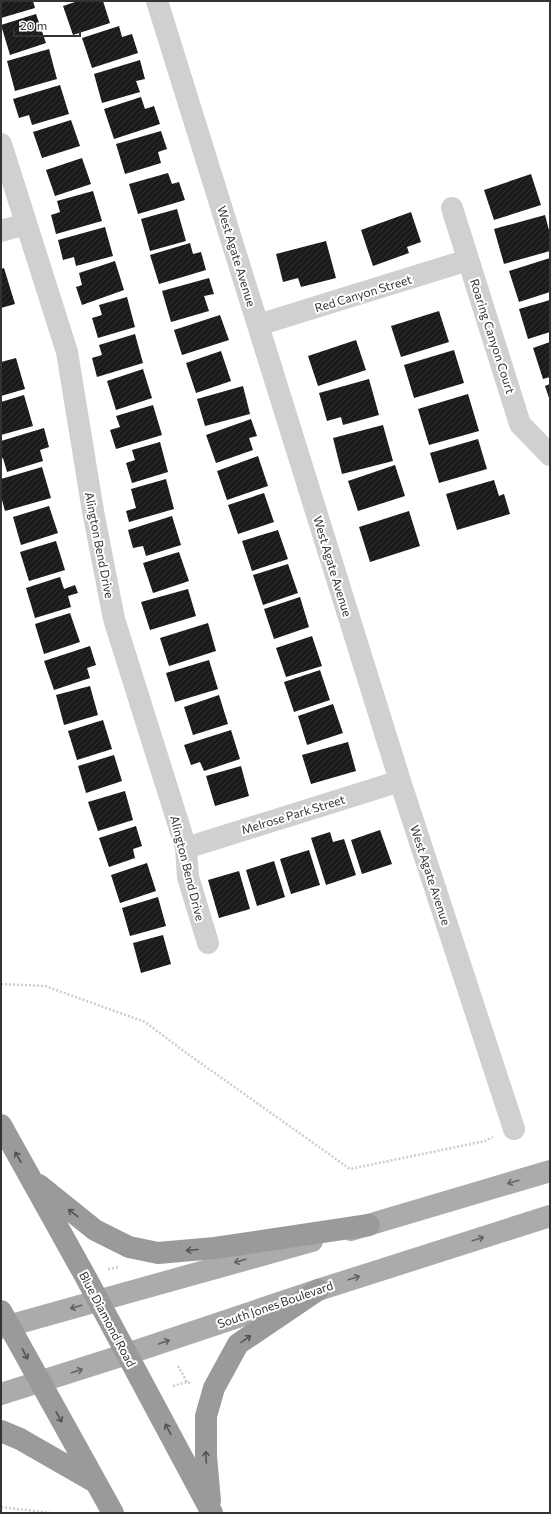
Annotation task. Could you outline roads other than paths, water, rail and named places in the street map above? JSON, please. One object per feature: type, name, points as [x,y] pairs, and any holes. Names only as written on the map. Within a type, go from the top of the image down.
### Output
[{"type":"highway","name":"Blue Diamond Road","points":[[1,1126],[212,1511]]},
{"type":"highway","points":[[31,1180],[95,1230],[129,1248],[158,1253],[215,1248],[369,1225]]},
{"type":"highway","points":[[212,1511],[206,1456],[206,1416],[214,1388],[238,1344],[318,1290]]},
{"type":"highway","points":[[4,1322],[113,1513]]},
{"type":"highway","points":[[1,1431],[20,1439],[96,1482]]},
{"type":"main road","points":[[4,1322],[54,1313],[98,1301],[369,1225],[550,1171]]},
{"type":"main road","name":"South Jones Boulevard","points":[[1,1394],[40,1383],[318,1290],[550,1216]]},
{"type":"street","name":"West Agate Avenue","points":[[157,1],[400,780],[514,1129]]},
{"type":"street","name":"Alington Bend Drive","points":[[1,144],[67,352],[93,511],[114,619],[186,848],[188,877],[208,943]]},
{"type":"street","name":"Roaring Canyon Court","points":[[452,208],[520,424],[550,454]]},
{"type":"street","points":[[1,231],[26,224]]},
{"type":"street","name":"Red Canyon Street","points":[[258,325],[468,260]]},
{"type":"street","name":"Melrose Park Street","points":[[186,848],[400,780]]}]
